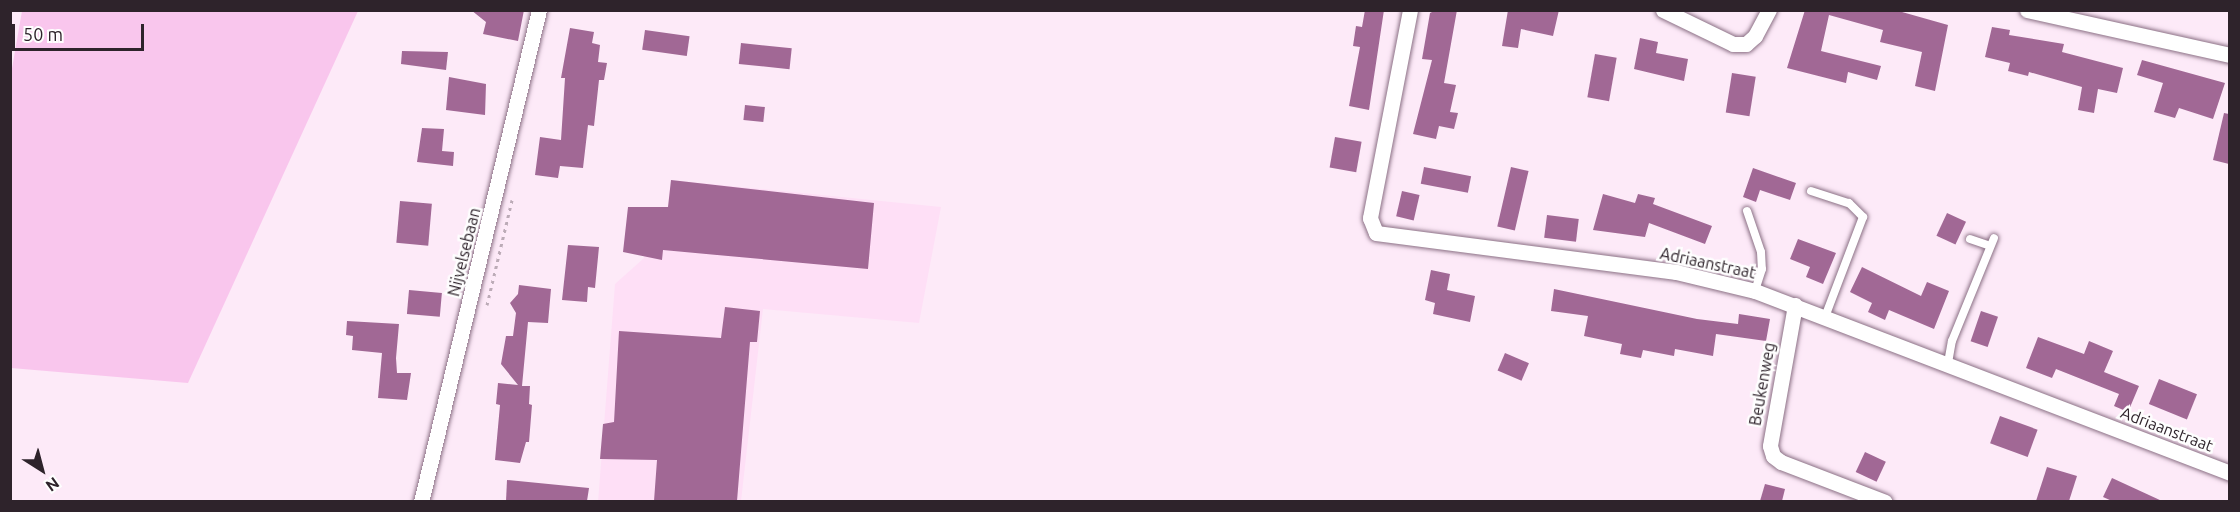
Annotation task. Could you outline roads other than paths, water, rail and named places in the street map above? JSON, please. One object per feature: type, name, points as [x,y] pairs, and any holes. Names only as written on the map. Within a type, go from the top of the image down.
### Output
[{"type":"street","name":"Nijvelsebaan","points":[[421,501],[539,10]]},
{"type":"street","name":"Adriaanstraat","points":[[1410,10],[1370,218],[1376,233],[1676,272],[1755,291],[1948,363],[2229,473]]},
{"type":"street","points":[[1663,10],[1733,44],[1746,44],[1755,36],[1769,10]]},
{"type":"street","points":[[2027,10],[2229,55]]},
{"type":"street","name":"Beukenweg","points":[[1794,305],[1770,446],[1773,456],[1781,462],[1885,501]]},
{"type":"lane","points":[[1811,191],[1849,203],[1863,217],[1825,317]]},
{"type":"lane","points":[[1747,211],[1761,252],[1762,269],[1755,291]]},
{"type":"lane","points":[[1948,363],[1952,341],[1992,242],[1970,239]]}]
